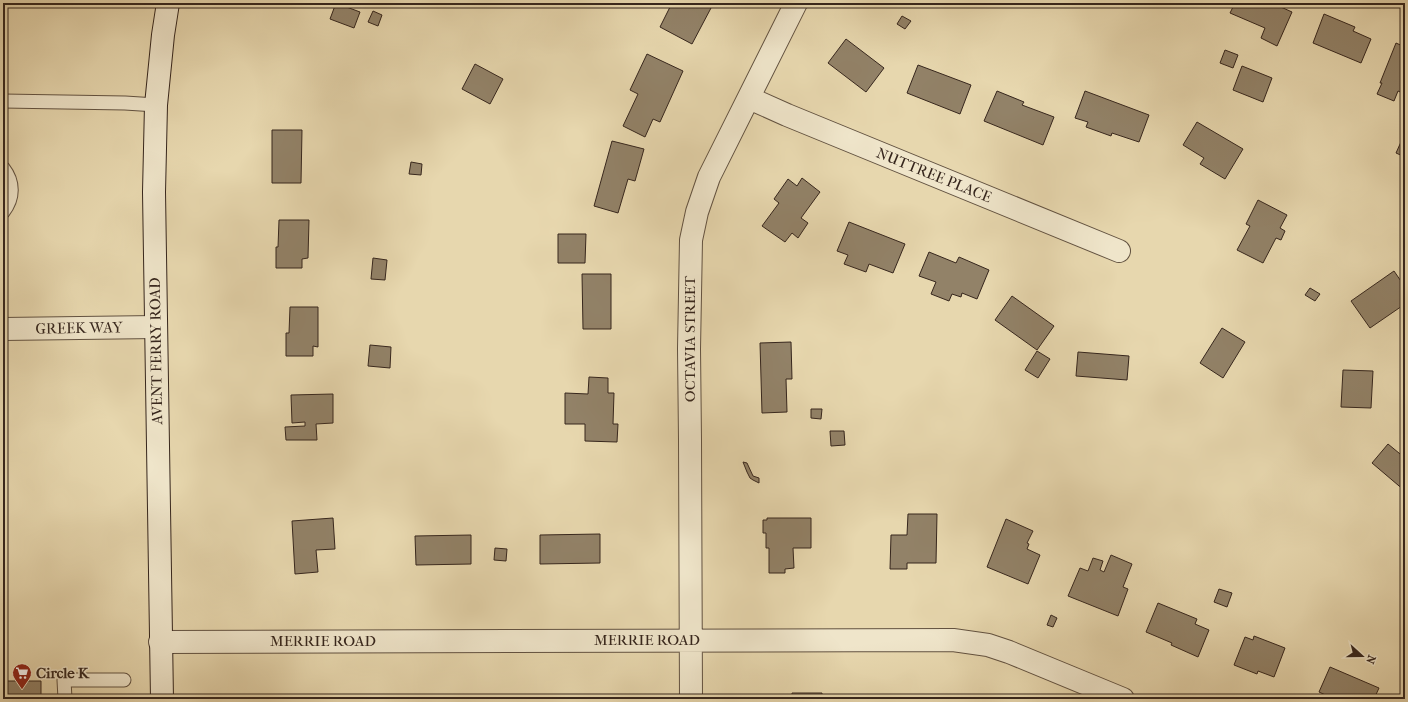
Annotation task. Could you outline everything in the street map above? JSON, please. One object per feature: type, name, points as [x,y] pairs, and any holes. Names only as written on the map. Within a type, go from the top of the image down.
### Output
[{"type":"street","name":"AVENT FERRY ROAD","points":[[162,699],[154,192],[156,105],[163,35],[168,3]]},
{"type":"street","name":"OCTAVIA STREET","points":[[691,699],[690,440],[688,349],[691,240],[697,212],[709,177],[796,3]]},
{"type":"street","name":"NUTTREE PLACE","points":[[749,98],[1119,251]]},
{"type":"street","name":"GREEK WAY","points":[[3,329],[156,327]]},
{"type":"street","name":"MERRIE ROAD","points":[[160,642],[953,640],[988,645],[1009,652],[1123,699]]},
{"type":"lane","points":[[3,101],[156,105]]},
{"type":"lane","points":[[3,168],[8,174],[12,184],[12,195],[3,212]]},
{"type":"lane","points":[[65,699],[64,680],[124,680]]},
{"type":"building","points":[[336,3],[360,12],[354,28],[330,19]]},
{"type":"building","points":[[672,3],[703,3],[711,8],[692,44],[660,27]]},
{"type":"building","points":[[1235,3],[1272,3],[1292,12],[1277,46],[1261,38],[1265,28],[1230,13]]},
{"type":"building","points":[[373,11],[382,15],[378,26],[368,22]]},
{"type":"building","points":[[1324,14],[1355,27],[1353,31],[1371,39],[1361,63],[1313,43]]},
{"type":"building","points":[[902,16],[911,21],[905,29],[897,24]]},
{"type":"building","points":[[846,39],[884,68],[866,92],[828,63]]},
{"type":"building","points":[[1396,43],[1405,47],[1405,94],[1398,91],[1394,101],[1377,94]]},
{"type":"building","points":[[1225,50],[1238,55],[1233,68],[1220,63]]},
{"type":"building","points":[[647,54],[683,71],[660,122],[653,119],[645,137],[623,126],[638,94],[630,90]]},
{"type":"building","points":[[475,64],[503,79],[490,104],[462,89]]},
{"type":"building","points":[[918,65],[971,85],[960,114],[907,93]]},
{"type":"building","points":[[1242,66],[1272,78],[1263,102],[1233,90]]},
{"type":"building","points":[[997,91],[1024,102],[1022,105],[1054,117],[1043,145],[984,121]]},
{"type":"building","points":[[1085,91],[1149,115],[1139,142],[1112,133],[1111,136],[1086,127],[1088,122],[1075,118]]},
{"type":"building","points":[[1197,122],[1243,149],[1225,179],[1200,164],[1204,158],[1183,145]]},
{"type":"building","points":[[272,130],[302,130],[301,183],[272,183]]},
{"type":"building","points":[[1405,133],[1405,157],[1396,153]]},
{"type":"building","points":[[612,141],[644,149],[635,181],[628,179],[618,213],[594,206]]},
{"type":"building","points":[[411,162],[422,164],[421,175],[409,174]]},
{"type":"building","points":[[802,178],[820,192],[801,218],[808,223],[798,238],[792,233],[785,242],[762,226],[779,203],[774,199],[788,179],[797,186]]},
{"type":"building","points":[[1258,200],[1287,215],[1280,228],[1285,231],[1281,240],[1276,238],[1263,263],[1237,250],[1250,226],[1246,224]]},
{"type":"building","points":[[279,220],[309,220],[308,258],[302,259],[302,268],[276,268],[276,247],[278,247]]},
{"type":"building","points":[[849,222],[905,244],[893,273],[869,264],[866,272],[844,264],[848,255],[837,251]]},
{"type":"building","points":[[558,234],[586,234],[585,263],[558,263]]},
{"type":"building","points":[[929,252],[956,263],[959,257],[989,270],[977,299],[962,293],[961,297],[952,294],[949,301],[931,294],[936,282],[919,276]]},
{"type":"building","points":[[373,258],[387,260],[385,280],[371,279]]},
{"type":"building","points":[[1394,271],[1405,287],[1405,304],[1370,328],[1351,301]]},
{"type":"building","points":[[582,274],[611,274],[611,329],[583,329]]},
{"type":"building","points":[[1310,288],[1320,294],[1315,301],[1305,295]]},
{"type":"building","points":[[1012,296],[1054,326],[1037,350],[995,320]]},
{"type":"building","points":[[290,307],[318,307],[318,347],[313,346],[313,356],[286,356],[286,333],[289,333]]},
{"type":"building","points":[[1222,328],[1245,342],[1223,378],[1200,363]]},
{"type":"building","points":[[791,342],[792,379],[786,379],[787,412],[762,413],[760,343]]},
{"type":"building","points":[[370,345],[391,347],[390,368],[368,366]]},
{"type":"building","points":[[1037,351],[1050,359],[1038,378],[1025,370]]},
{"type":"building","points":[[1078,352],[1129,356],[1127,380],[1076,376]]},
{"type":"building","points":[[1343,370],[1373,371],[1371,408],[1341,407]]},
{"type":"building","points":[[589,377],[608,378],[608,393],[614,393],[613,424],[618,424],[617,442],[585,441],[585,424],[565,424],[565,393],[588,394]]},
{"type":"building","points":[[333,394],[333,423],[316,424],[317,440],[286,440],[285,427],[305,426],[305,422],[292,423],[291,395]]},
{"type":"building","points":[[811,409],[822,409],[821,419],[811,418]]},
{"type":"building","points":[[830,431],[844,431],[845,445],[831,446]]},
{"type":"building","points":[[1388,444],[1405,458],[1405,491],[1372,463]]},
{"type":"building","points":[[743,462],[747,463],[753,476],[759,478],[759,483],[750,478]]},
{"type":"building","points":[[908,514],[937,514],[936,563],[907,563],[907,569],[890,569],[891,535],[907,535]]},
{"type":"building","points":[[333,518],[335,549],[316,550],[318,572],[295,574],[292,521]]},
{"type":"building","points":[[767,518],[811,518],[811,548],[793,548],[794,568],[785,569],[785,573],[769,573],[769,548],[766,548],[766,533],[763,533],[763,520],[767,520]]},
{"type":"building","points":[[1006,519],[1033,531],[1027,543],[1029,544],[1027,549],[1040,555],[1028,584],[987,567]]},
{"type":"building","points":[[600,534],[600,563],[540,564],[540,535]]},
{"type":"building","points":[[471,535],[471,564],[416,565],[415,536]]},
{"type":"building","points":[[495,548],[507,549],[506,561],[494,560]]},
{"type":"building","points":[[1111,555],[1132,564],[1123,587],[1128,589],[1118,616],[1068,596],[1080,568],[1088,571],[1093,558],[1103,561],[1100,570],[1104,572]]},
{"type":"building","points":[[1219,589],[1232,593],[1227,607],[1214,602]]},
{"type":"building","points":[[1158,603],[1197,619],[1195,624],[1209,630],[1198,657],[1171,645],[1172,643],[1146,632]]},
{"type":"building","points":[[1051,615],[1057,618],[1053,627],[1047,625]]},
{"type":"building","points":[[1254,636],[1285,648],[1274,677],[1258,671],[1257,674],[1234,665],[1245,637],[1253,640]]},
{"type":"building","points":[[1330,667],[1379,688],[1374,699],[1334,699],[1319,692]]},
{"type":"building","name":"Circle K","points":[[3,681],[41,681],[41,699],[3,699]]},
{"type":"building","points":[[792,693],[822,693],[822,699],[792,699]]},
{"type":"place","name":"Circle K","points":[[22,690]]}]
